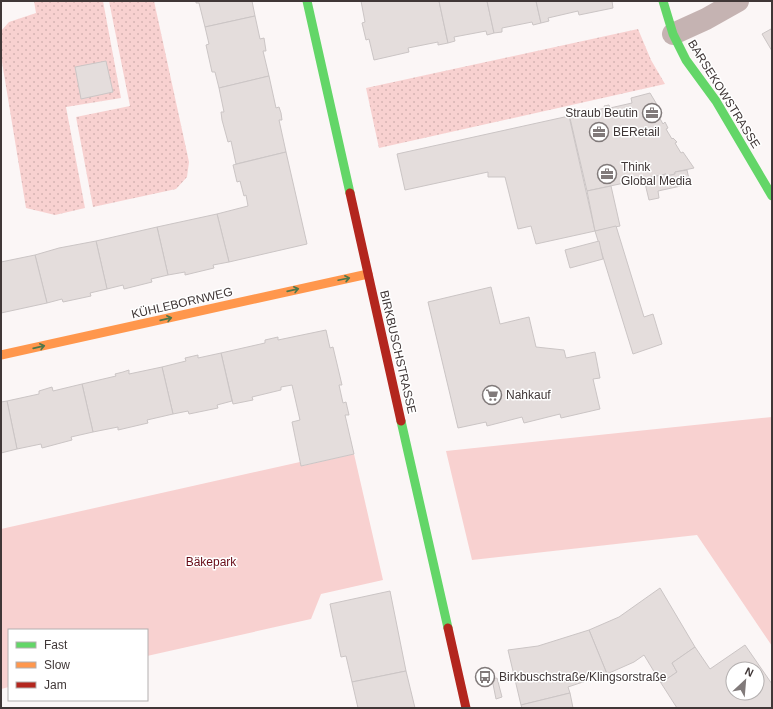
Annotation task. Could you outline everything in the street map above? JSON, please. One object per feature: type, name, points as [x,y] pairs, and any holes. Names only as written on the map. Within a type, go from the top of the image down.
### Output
[{"type":"street","name":"BIRKBUSCHSTRASSE","points":[[307,1],[466,708]]},
{"type":"street","name":"BARSEKOWSTRASSE","points":[[663,1],[673,34],[686,60],[716,100],[772,196]]},
{"type":"street","points":[[673,34],[706,19],[738,1]]},
{"type":"street","name":"KÜHLEBORNWEG","points":[[1,355],[368,274]]},
{"type":"green space","points":[[34,1],[103,1],[121,98],[66,107],[85,208],[55,215],[26,208],[1,56],[1,31],[9,22],[36,13]]},
{"type":"green space","points":[[109,1],[154,1],[189,162],[187,177],[176,189],[93,207],[76,117],[130,106]]},
{"type":"green space","points":[[638,29],[651,60],[665,84],[379,148],[366,88]]},
{"type":"green space","points":[[772,417],[772,646],[697,535],[472,560],[446,451]]},
{"type":"green space","name":"Bäkepark","points":[[354,454],[383,580],[321,594],[311,619],[148,656],[148,629],[8,629],[8,687],[1,689],[1,529],[300,462],[302,466]]},
{"type":"building","points":[[196,1],[252,1],[255,16],[205,27],[199,3],[196,3]]},
{"type":"building","points":[[361,1],[439,1],[448,43],[438,45],[438,42],[408,48],[409,52],[374,60],[369,39],[366,40],[362,23],[365,22]]},
{"type":"building","points":[[439,1],[487,1],[494,33],[487,35],[486,31],[454,37],[455,41],[448,43]]},
{"type":"building","points":[[487,1],[536,1],[541,23],[533,25],[532,22],[502,28],[502,32],[494,33]]},
{"type":"building","points":[[536,1],[612,1],[613,8],[579,15],[578,11],[548,18],[549,21],[541,23]]},
{"type":"building","points":[[255,16],[260,39],[264,38],[266,51],[263,51],[269,76],[219,88],[215,72],[212,72],[206,45],[209,44],[205,27]]},
{"type":"building","points":[[771,29],[772,31],[772,51],[762,34]]},
{"type":"building","points":[[106,61],[113,92],[81,99],[75,67]]},
{"type":"building","points":[[269,76],[276,108],[279,107],[281,113],[282,120],[279,120],[286,152],[236,164],[231,141],[228,142],[222,120],[221,112],[224,112],[219,88]]},
{"type":"building","points":[[650,93],[662,113],[658,115],[663,124],[665,122],[668,128],[666,129],[672,139],[673,138],[677,142],[675,143],[681,153],[683,152],[694,168],[675,172],[675,174],[667,176],[666,174],[587,191],[569,114],[589,109],[590,112],[605,108],[604,106],[609,105],[610,108],[632,103],[631,98]]},
{"type":"building","points":[[569,116],[595,231],[536,244],[531,226],[518,229],[505,177],[488,177],[488,172],[405,190],[397,154]]},
{"type":"building","points":[[286,152],[307,244],[229,262],[217,214],[248,206],[246,195],[244,196],[240,181],[237,182],[233,165]]},
{"type":"building","points":[[687,170],[690,184],[658,191],[659,198],[649,200],[644,179],[666,174],[667,176],[675,174],[675,172]]},
{"type":"building","points":[[611,186],[620,226],[595,231],[587,191]]},
{"type":"building","points":[[217,214],[229,262],[213,265],[214,268],[185,275],[185,272],[168,275],[157,227]]},
{"type":"building","points":[[616,226],[644,317],[653,314],[662,344],[633,354],[595,231]]},
{"type":"building","points":[[157,227],[168,275],[151,279],[152,282],[124,289],[123,285],[107,289],[96,241]]},
{"type":"building","points":[[96,241],[107,289],[90,293],[91,296],[63,302],[62,299],[47,303],[35,255],[59,248]]},
{"type":"building","points":[[599,241],[603,259],[570,268],[565,250]]},
{"type":"building","points":[[35,255],[47,303],[1,313],[1,262]]},
{"type":"building","points":[[491,287],[500,324],[529,317],[536,347],[564,350],[566,358],[595,352],[600,378],[593,379],[600,409],[561,418],[560,414],[524,423],[522,417],[487,426],[486,422],[458,428],[428,302]]},
{"type":"building","points":[[326,330],[330,348],[333,347],[342,385],[339,385],[343,403],[346,402],[349,415],[345,415],[354,454],[301,466],[292,422],[300,420],[292,385],[281,387],[281,390],[252,397],[253,400],[233,404],[221,353],[265,343],[265,340],[278,337],[278,340]]},
{"type":"building","points":[[221,353],[232,401],[217,405],[218,408],[189,414],[188,411],[173,414],[162,367],[186,361],[185,358],[198,355],[198,358]]},
{"type":"building","points":[[162,367],[173,414],[147,420],[148,423],[118,430],[118,427],[93,432],[82,384],[116,376],[115,374],[129,370],[129,374]]},
{"type":"building","points":[[82,384],[93,432],[71,437],[72,440],[42,448],[41,444],[17,449],[7,401],[39,394],[39,391],[52,387],[53,391]]},
{"type":"building","points":[[7,401],[17,449],[1,453],[1,402]]},
{"type":"building","points":[[660,588],[695,647],[672,663],[677,672],[661,683],[644,655],[634,662],[607,674],[589,630],[619,617]]},
{"type":"building","points":[[390,591],[406,671],[352,682],[346,656],[341,657],[330,604]]},
{"type":"building","points":[[589,630],[607,674],[568,687],[570,693],[521,705],[508,650],[538,646]]},
{"type":"building","points":[[745,645],[756,661],[725,661],[725,701],[765,701],[765,674],[772,684],[772,708],[677,708],[661,683],[677,672],[672,663],[695,647],[710,669]]},
{"type":"building","points":[[406,671],[415,708],[358,708],[352,682]]},
{"type":"building","points":[[497,678],[502,697],[496,699],[492,679]]},
{"type":"building","points":[[570,693],[573,708],[522,708],[521,705]]},
{"type":"traffic: fast","points":[[307,1],[350,193]]},
{"type":"traffic: fast","points":[[663,1],[673,34],[686,60],[716,101],[772,196]]},
{"type":"traffic: fast","points":[[401,421],[448,628]]},
{"type":"traffic: slow","points":[[1,355],[368,274]]},
{"type":"traffic: jam","points":[[350,193],[401,421]]},
{"type":"traffic: jam","points":[[448,628],[466,708]]},
{"type":"place","name":"Straub Beutin","points":[[652,113]]},
{"type":"place","name":"BERetail","points":[[599,132]]},
{"type":"place","name":"Think Global Media","points":[[607,174]]},
{"type":"place","name":"Nahkauf","points":[[492,395]]},
{"type":"place","name":"Birkbuschstraße/Klingsorstraße","points":[[485,677]]}]
